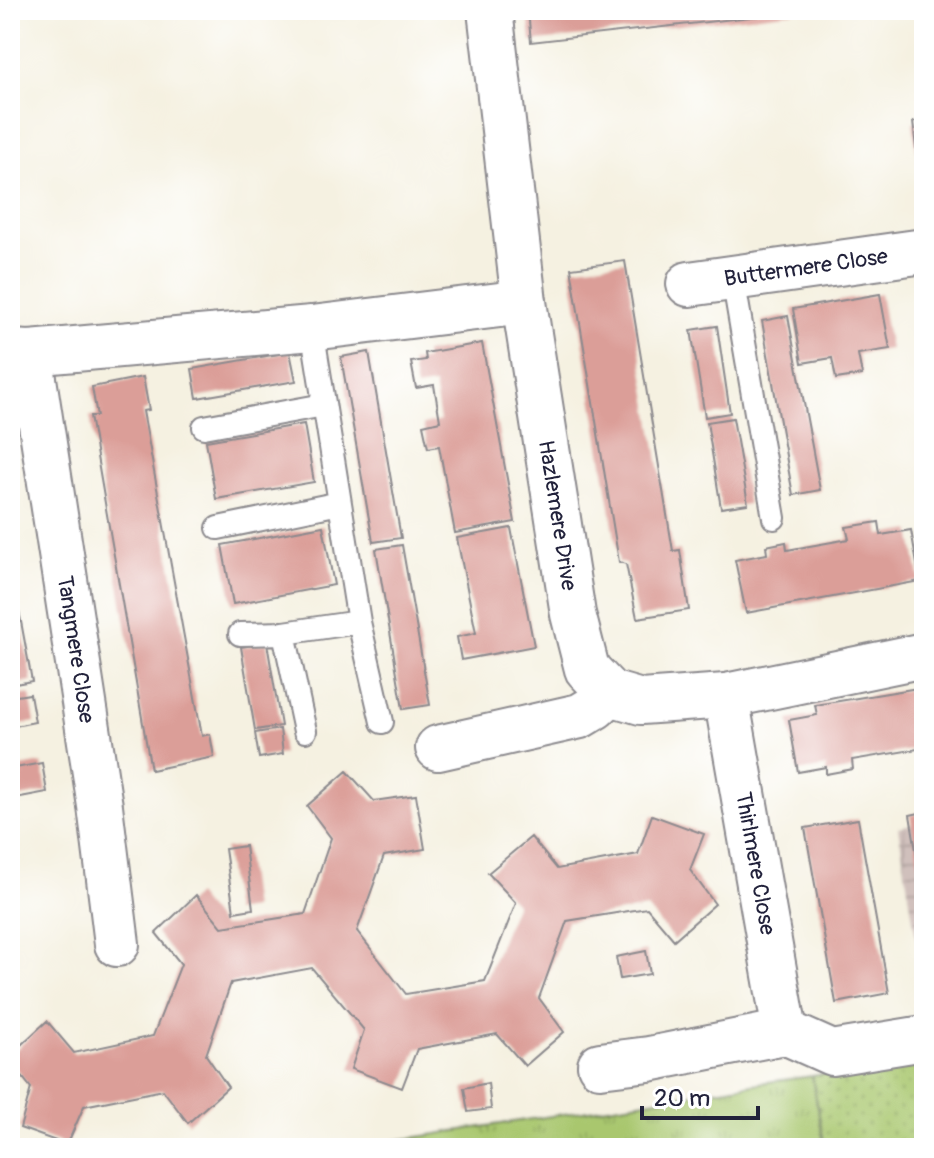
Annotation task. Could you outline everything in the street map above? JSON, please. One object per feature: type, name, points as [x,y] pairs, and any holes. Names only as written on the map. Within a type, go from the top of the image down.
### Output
[{"type":"street","name":"Hazlemere Drive","points":[[490,10],[524,302],[573,614],[587,669],[610,693]]},
{"type":"street","name":"Buttermere Close","points":[[689,284],[924,251]]},
{"type":"street","name":"Tangmere Close","points":[[117,944],[100,806],[20,353],[312,328],[524,302]]},
{"type":"street","points":[[438,748],[580,716],[610,693],[641,702],[726,696],[924,655]]},
{"type":"street","name":"Thirlmere Close","points":[[726,696],[785,1032]]},
{"type":"street","points":[[600,1065],[649,1059],[785,1032],[832,1053],[924,1038]]},
{"type":"lane","points":[[733,278],[774,518]]},
{"type":"lane","points":[[312,328],[359,622],[382,722]]},
{"type":"lane","points":[[204,427],[324,405]]},
{"type":"lane","points":[[218,528],[340,503]]},
{"type":"lane","points":[[240,634],[284,633],[359,622]]},
{"type":"lane","points":[[284,633],[305,731]]},
{"type":"shaded area","points":[[924,822],[924,987],[898,827]]},
{"type":"green space","points":[[924,1056],[924,1148],[825,1148],[812,1076]]},
{"type":"green space","points":[[812,1076],[825,1148],[348,1148],[760,1083]]},
{"type":"building","points":[[528,10],[794,10],[794,12],[531,42]]},
{"type":"building","points":[[924,121],[924,164],[918,165],[913,122]]},
{"type":"building","points":[[625,261],[673,551],[680,550],[689,610],[637,618],[626,564],[619,562],[571,268]]},
{"type":"building","points":[[880,294],[890,349],[858,354],[862,375],[836,379],[832,358],[802,363],[793,309]]},
{"type":"building","points":[[788,316],[820,490],[793,495],[762,321]]},
{"type":"building","points":[[717,326],[730,413],[705,417],[691,330]]},
{"type":"building","points":[[482,343],[515,522],[455,533],[439,446],[428,448],[423,425],[440,421],[434,385],[416,388],[411,362],[426,360],[425,353]]},
{"type":"building","points":[[290,352],[296,381],[197,398],[192,369]]},
{"type":"building","points":[[369,352],[401,538],[373,542],[341,357]]},
{"type":"building","points":[[143,377],[149,410],[143,411],[202,736],[210,734],[214,757],[151,770],[90,416],[97,416],[92,387]]},
{"type":"building","points":[[733,418],[748,504],[721,508],[707,422]]},
{"type":"building","points":[[304,424],[314,482],[216,499],[206,441]]},
{"type":"building","points":[[879,522],[881,535],[911,530],[920,581],[746,613],[735,560],[767,554],[766,546],[786,542],[787,550],[849,539],[846,527]]},
{"type":"building","points":[[323,526],[334,585],[233,604],[222,545]]},
{"type":"building","points":[[511,528],[534,646],[461,660],[457,637],[476,633],[457,538]]},
{"type":"building","points":[[402,545],[430,705],[403,709],[376,549]]},
{"type":"building","points":[[10,562],[32,681],[10,685]]},
{"type":"building","points":[[267,643],[281,726],[255,730],[241,647]]},
{"type":"building","points":[[924,687],[924,748],[852,760],[853,769],[826,774],[826,767],[798,772],[789,720],[817,715],[815,705]]},
{"type":"building","points":[[30,694],[35,722],[10,727],[10,697]]},
{"type":"building","points":[[280,729],[283,754],[259,758],[255,733]]},
{"type":"building","points":[[42,763],[47,792],[10,799],[10,769]]},
{"type":"building","points":[[347,771],[374,801],[416,795],[425,849],[384,856],[357,931],[406,994],[485,981],[516,903],[488,873],[531,837],[557,869],[638,854],[652,815],[704,834],[690,870],[715,904],[674,940],[647,908],[567,921],[539,998],[564,1032],[525,1066],[497,1034],[417,1049],[402,1088],[351,1069],[364,1030],[312,968],[231,983],[206,1055],[228,1087],[188,1123],[163,1090],[84,1106],[67,1145],[20,1128],[31,1088],[10,1061],[10,1055],[47,1021],[74,1053],[153,1036],[181,964],[156,933],[196,895],[222,927],[305,914],[331,838],[307,806]]},
{"type":"building","points":[[924,812],[924,886],[922,886],[910,815]]},
{"type":"building","points":[[858,819],[889,993],[836,1003],[805,828]]},
{"type":"building","points":[[245,846],[253,909],[234,912],[225,849]]},
{"type":"building","points":[[646,951],[650,974],[620,979],[616,957]]},
{"type":"building","points":[[488,1083],[491,1109],[468,1112],[464,1088]]}]
